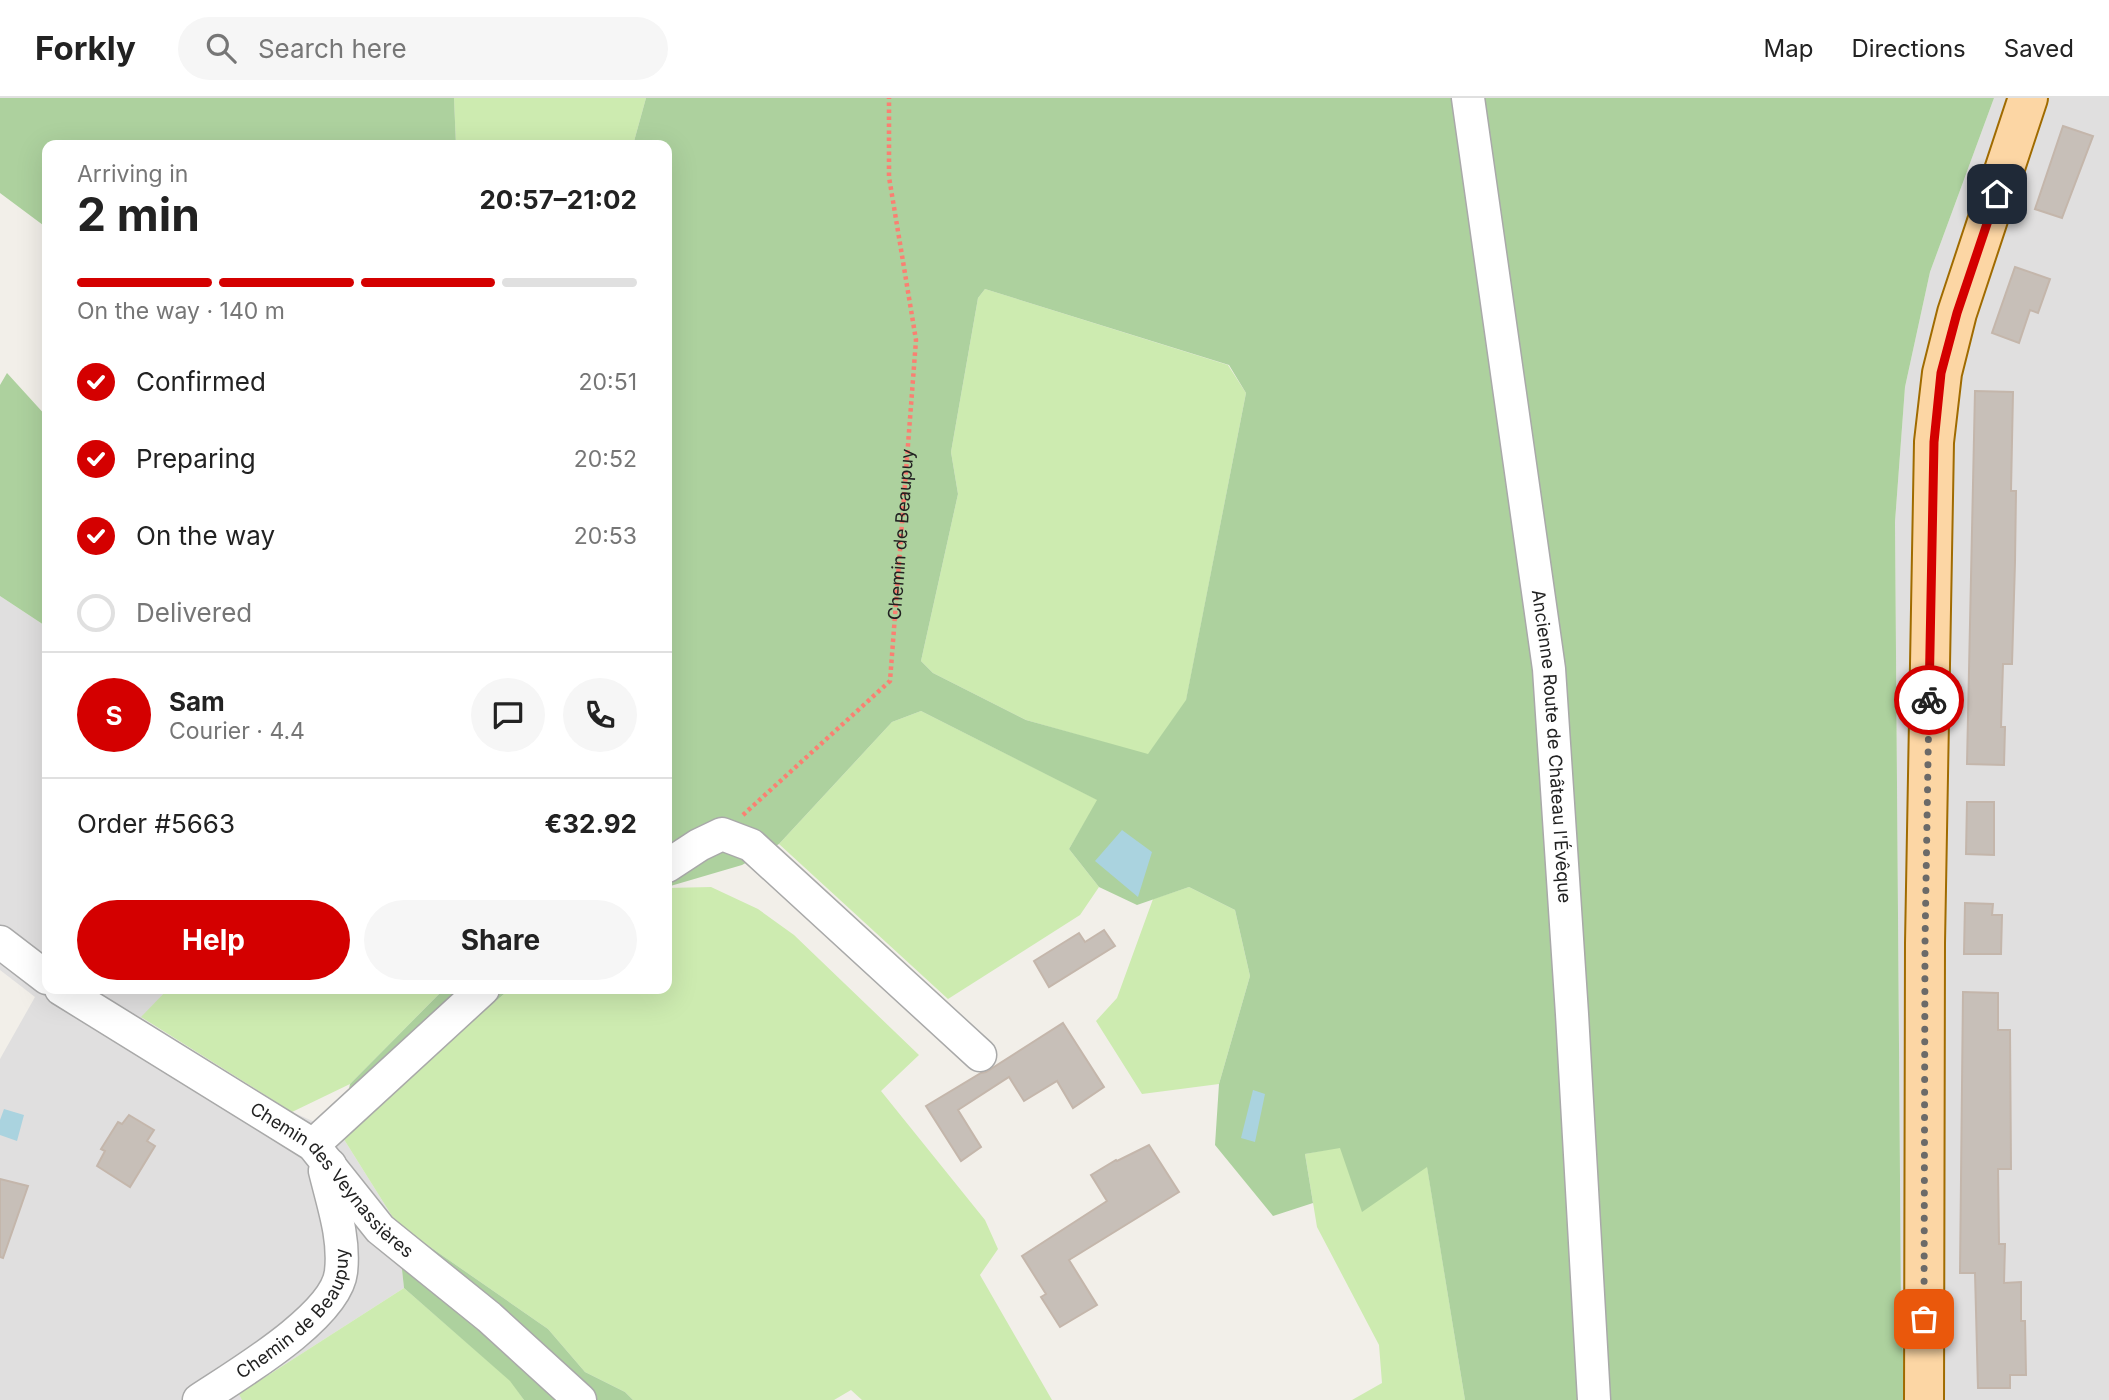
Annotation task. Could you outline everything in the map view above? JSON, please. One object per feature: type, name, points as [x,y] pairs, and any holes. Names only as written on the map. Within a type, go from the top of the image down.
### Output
[{"type":"main road","points":[[1924,1400],[1925,943],[1934,442],[1941,373],[1957,313],[2028,98]]},
{"type":"street","name":"Ancienne Route de Château l'Évêque","points":[[1468,98],[1549,669],[1573,1014],[1594,1400]]},
{"type":"street","points":[[672,863],[722,834],[751,845],[979,1055]]},
{"type":"street","points":[[0,942],[42,974]]},
{"type":"street","name":"Chemin des Veynassières","points":[[69,994],[322,1155],[380,1229],[489,1317],[580,1400]]},
{"type":"street","points":[[322,1155],[478,994]]},
{"type":"street","name":"Chemin de Beaupuy","points":[[199,1400],[273,1349],[316,1315],[331,1297],[341,1275],[340,1241],[322,1155]]},
{"type":"path","name":"Chemin de Beaupuy","points":[[722,834],[890,681],[916,340],[889,177],[889,98]]},
{"type":"shaded area","points":[[1994,98],[2109,98],[2109,1400],[1905,1400],[1901,1308],[1895,522],[1905,387],[1930,272]]},
{"type":"shaded area","points":[[0,596],[42,624],[42,994],[164,994],[142,1018],[292,1112],[340,1133],[397,1224],[404,1288],[245,1390],[249,1400],[0,1400],[0,1059],[35,997],[0,970]]},
{"type":"green space","points":[[0,98],[454,98],[456,140],[42,140],[42,224],[0,193]]},
{"type":"green space","points":[[454,98],[646,98],[634,140],[456,140]]},
{"type":"green space","points":[[646,98],[1994,98],[1930,272],[1905,387],[1895,522],[1901,1308],[1905,1400],[1465,1400],[1427,1167],[1362,1212],[1340,1148],[1305,1154],[1313,1203],[1273,1216],[1215,1145],[1219,1084],[1250,976],[1235,910],[1189,887],[1137,905],[1099,887],[1069,849],[1097,800],[921,711],[892,722],[779,844],[742,865],[672,886],[672,140],[634,140]],"holes":[[[985,289],[1229,365],[1246,393],[1186,700],[1148,754],[1026,720],[933,673],[921,661],[958,494],[951,452],[978,298]]]},
{"type":"green space","points":[[985,289],[1228,365],[1246,393],[1186,701],[1148,755],[1026,720],[933,673],[921,661],[958,494],[951,452],[978,298]]},
{"type":"green space","points":[[7,373],[42,412],[42,624],[0,596],[0,385]]},
{"type":"green space","points":[[921,711],[1098,800],[1069,849],[1099,887],[1080,915],[948,999],[779,844],[892,722]]},
{"type":"green space","points":[[711,887],[758,909],[794,935],[919,1055],[881,1091],[985,1220],[998,1249],[980,1275],[1052,1400],[862,1400],[851,1390],[834,1400],[633,1400],[625,1392],[585,1372],[548,1329],[397,1224],[340,1133],[504,994],[672,994],[672,888]]},
{"type":"green space","points":[[1189,887],[1235,910],[1250,976],[1219,1084],[1142,1094],[1096,1021],[1117,998],[1153,899]]},
{"type":"green space","points":[[163,994],[439,994],[350,1084],[292,1112],[141,1017]]},
{"type":"green space","points":[[439,994],[504,994],[340,1133],[350,1084]]},
{"type":"green space","points":[[1340,1147],[1427,1166],[1465,1400],[1352,1400],[1382,1383],[1379,1345],[1317,1227],[1305,1154]]},
{"type":"green space","points":[[397,1224],[548,1329],[585,1372],[625,1392],[633,1400],[524,1400],[510,1381],[404,1288]]},
{"type":"green space","points":[[404,1288],[511,1381],[524,1400],[242,1400],[239,1394]]},
{"type":"water","points":[[1122,830],[1152,852],[1138,897],[1095,861]]},
{"type":"water","points":[[1253,1090],[1265,1094],[1255,1142],[1241,1138]]},
{"type":"water","points":[[4,1109],[24,1115],[17,1141],[0,1135],[0,1120]]},
{"type":"building","points":[[2063,126],[2093,136],[2062,218],[2035,209]]},
{"type":"building","points":[[2015,267],[2050,279],[2038,313],[2030,310],[2019,343],[1992,333]]},
{"type":"building","points":[[1975,391],[2013,392],[2011,491],[2016,491],[2015,562],[2012,664],[2003,664],[2001,727],[2005,727],[2004,765],[1967,764]]},
{"type":"building","points":[[1967,802],[1994,802],[1994,855],[1966,854]]},
{"type":"building","points":[[1965,903],[1993,904],[1992,915],[2002,915],[2001,954],[1964,954]]},
{"type":"building","points":[[1104,930],[1115,946],[1049,987],[1034,961],[1079,933],[1085,942]]},
{"type":"building","points":[[1963,992],[1998,993],[1998,1030],[2010,1030],[2011,1169],[1998,1169],[1999,1244],[2005,1244],[2004,1283],[2021,1282],[2026,1375],[2010,1375],[2010,1388],[1978,1388],[1975,1273],[1960,1273]]},
{"type":"building","points":[[1063,1023],[1104,1087],[1073,1108],[1057,1081],[1024,1101],[1009,1077],[958,1110],[981,1147],[961,1161],[926,1106]]},
{"type":"building","points":[[129,1115],[154,1130],[147,1141],[155,1146],[130,1187],[97,1166],[105,1151],[101,1149],[118,1122],[122,1124]]},
{"type":"building","points":[[1149,1145],[1179,1192],[1069,1260],[1097,1305],[1060,1327],[1041,1297],[1046,1294],[1022,1256],[1107,1201],[1091,1175]]},
{"type":"building","points":[[0,1179],[28,1186],[3,1258],[0,1257]]},
{"type":"way so far","points":[[1924,1319],[1929,700]]},
{"type":"route","points":[[1929,700],[1934,442],[1941,373],[1957,313],[1997,194]]}]
